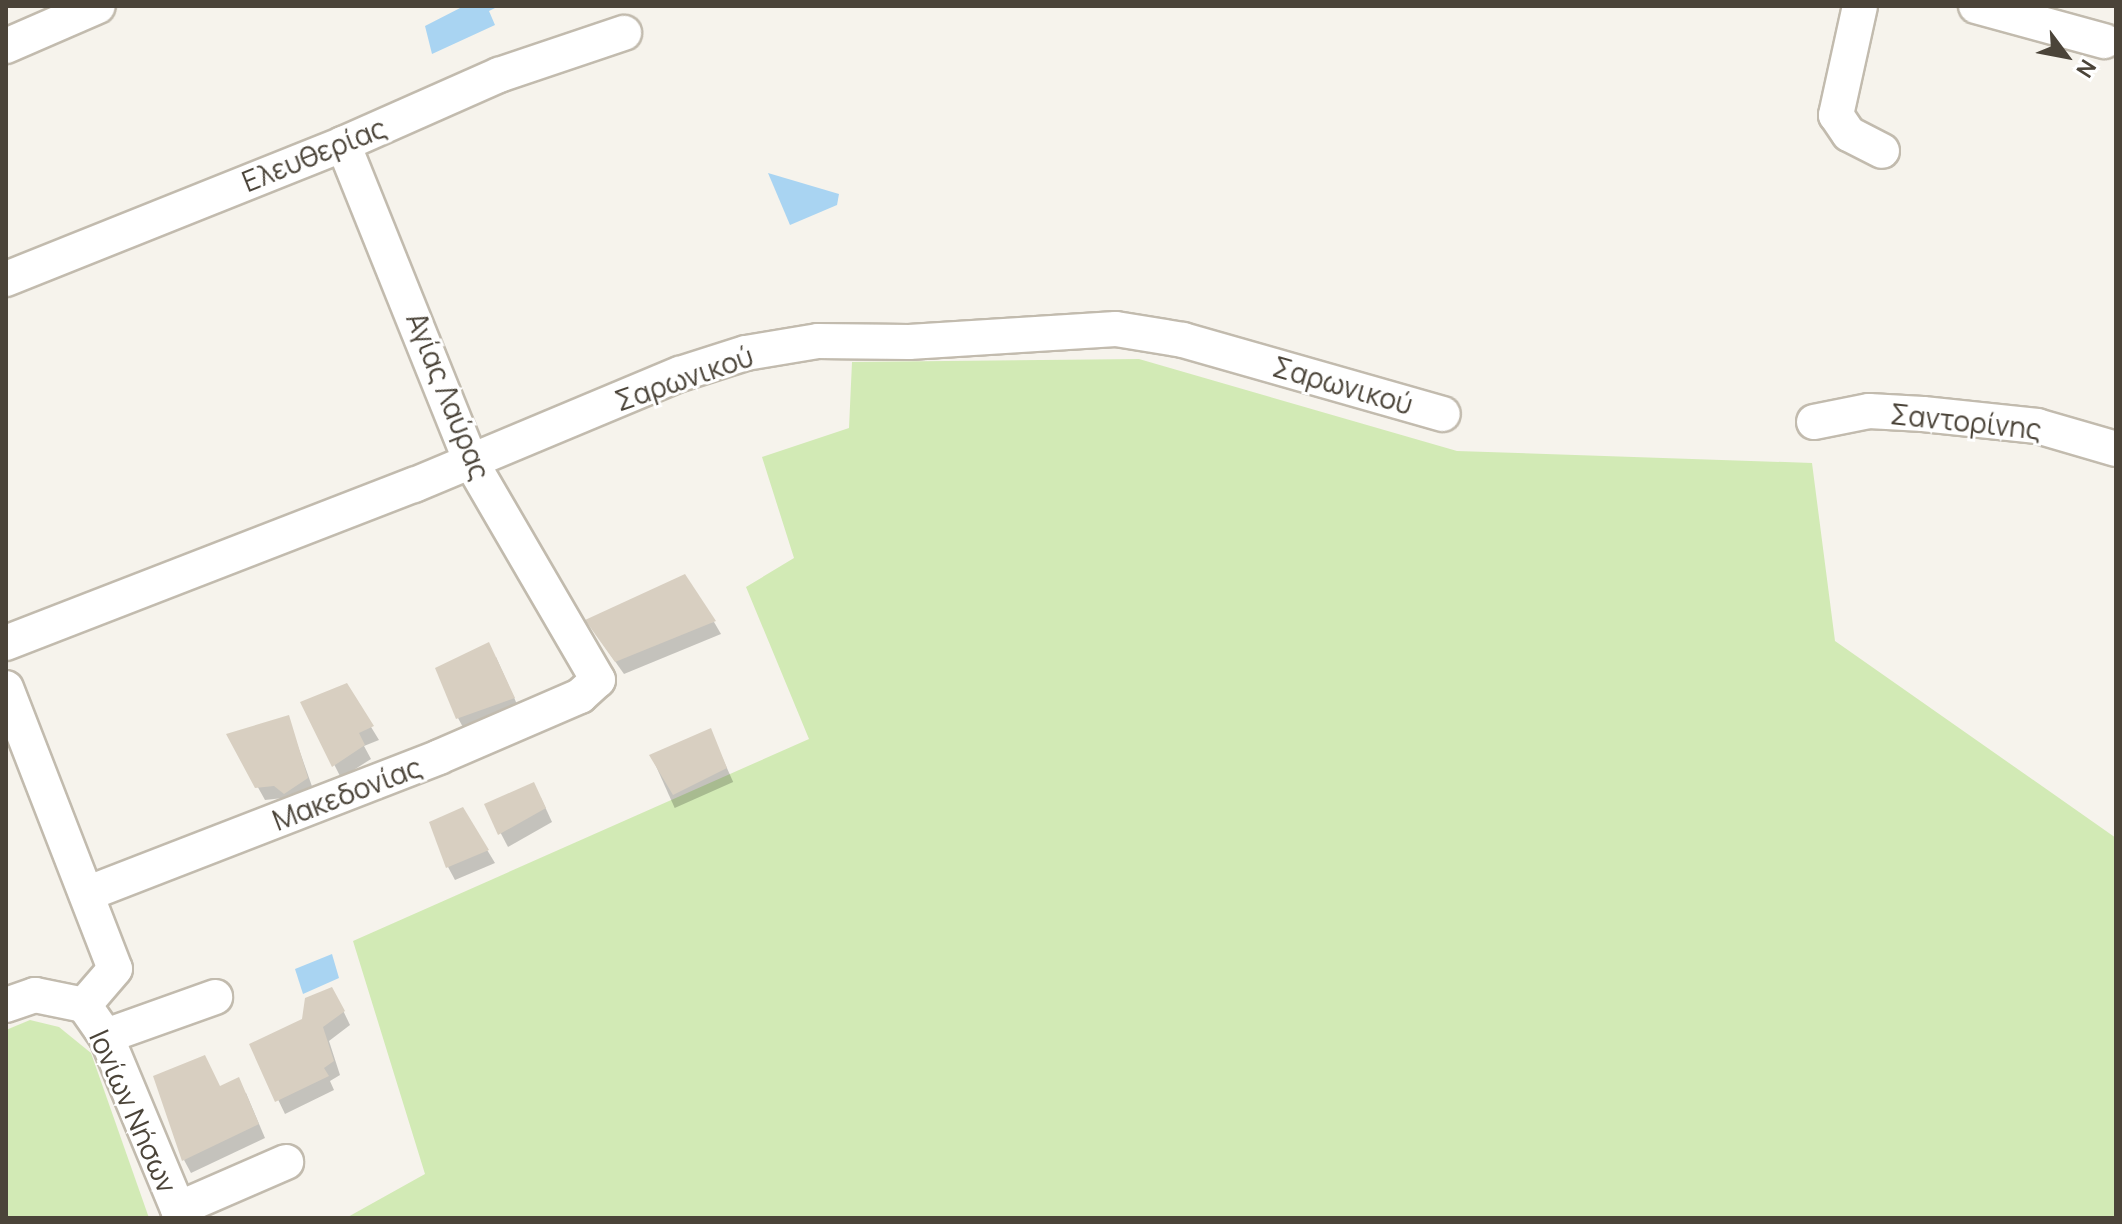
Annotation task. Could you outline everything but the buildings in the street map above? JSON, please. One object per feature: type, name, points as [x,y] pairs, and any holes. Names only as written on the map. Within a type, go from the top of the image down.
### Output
[{"type":"street","points":[[6,46],[98,6]]},
{"type":"street","points":[[1860,6],[1836,115],[1849,134],[1882,151]]},
{"type":"street","points":[[1976,6],[2104,41]]},
{"type":"street","name":"Ελευθερίας","points":[[6,279],[343,144],[499,75],[624,33]]},
{"type":"street","name":"Αγίας Λαύρας","points":[[343,144],[471,462],[598,680]]},
{"type":"street","name":"Σαρωνικού","points":[[6,643],[471,462],[680,374],[746,353],[818,341],[909,342],[1116,329],[1183,340],[1443,414]]},
{"type":"street","name":"Σαντορίνης","points":[[1814,422],[1869,411],[1923,414],[2037,426],[2116,449]]},
{"type":"street","name":"Μακεδονίας","points":[[89,893],[439,757],[580,696],[598,680]]},
{"type":"street","name":"Ιονίων Νήσων","points":[[6,688],[89,893],[115,969],[84,1005],[106,1036],[178,1209],[286,1162]]},
{"type":"street","points":[[6,1005],[35,995],[84,1005]]},
{"type":"street","points":[[106,1036],[215,997]]},
{"type":"green space","points":[[1139,359],[1457,451],[1812,463],[1835,641],[2116,838],[2116,1218],[346,1218],[425,1174],[353,941],[809,739],[746,587],[794,558],[762,457],[849,428],[852,362]]},
{"type":"green space","points":[[30,1020],[59,1027],[91,1053],[149,1218],[6,1218],[6,1030]]},
{"type":"water","points":[[464,6],[499,6],[489,11],[495,25],[432,54],[425,26]]},
{"type":"water","points":[[768,173],[839,194],[837,205],[790,225]]},
{"type":"water","points":[[332,954],[339,978],[303,994],[295,969]]}]
